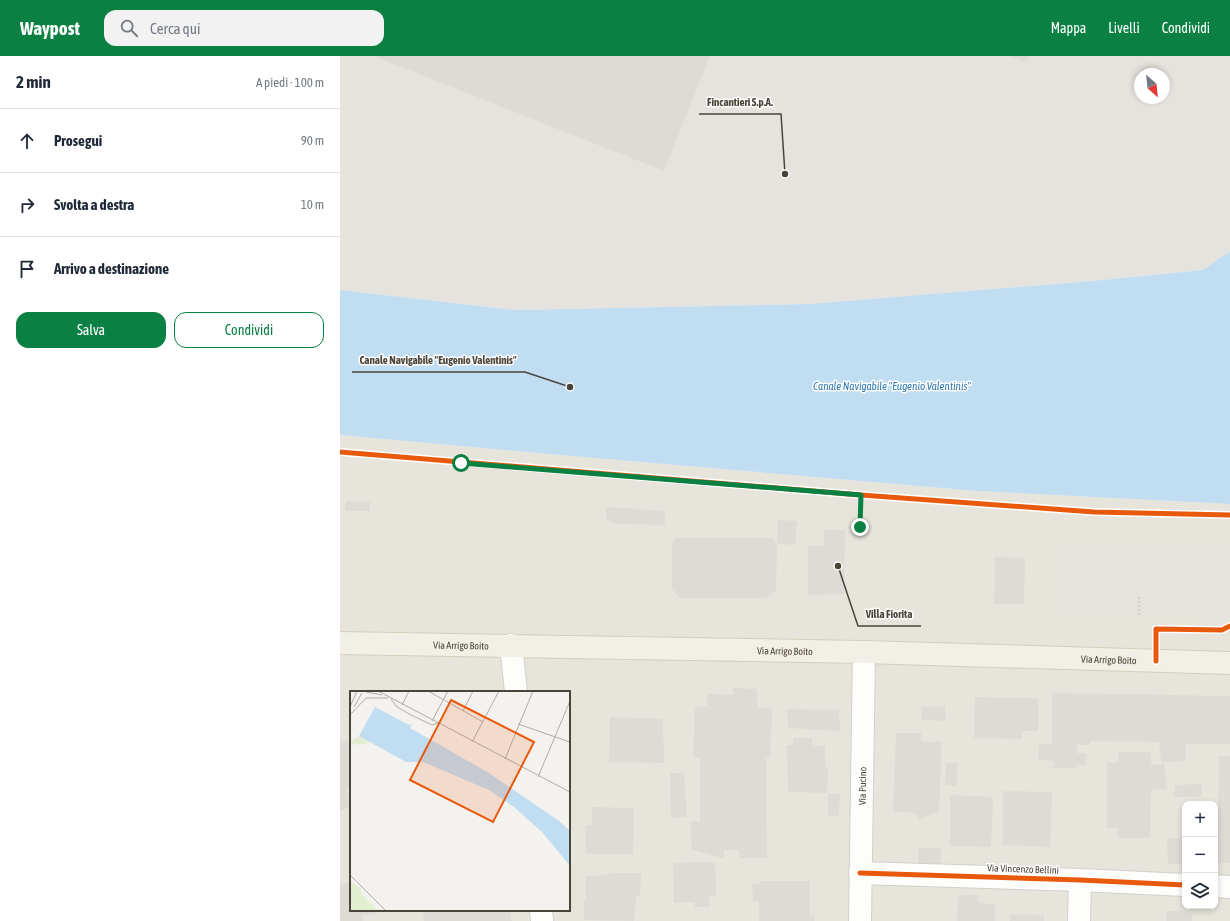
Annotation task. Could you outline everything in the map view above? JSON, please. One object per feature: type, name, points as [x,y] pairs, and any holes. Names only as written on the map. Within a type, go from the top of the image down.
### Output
[{"type":"main road","name":"Via Arrigo Boito","points":[[340,643],[864,652],[1230,663]]},
{"type":"street","points":[[511,645],[516,691]]},
{"type":"street","name":"Via Pucino","points":[[860,921],[864,652]]},
{"type":"street","name":"Via Vincenzo Bellini","points":[[860,873],[1182,885]]},
{"type":"street","points":[[1079,921],[1080,880]]},
{"type":"street","points":[[1218,886],[1230,887]]},
{"type":"street","points":[[541,911],[542,921]]},
{"type":"path","points":[[340,452],[861,495],[1094,512],[1230,515]]},
{"type":"path","points":[[860,527],[861,495]]},
{"type":"path","points":[[1138,615],[1139,595]]},
{"type":"shaded area","points":[[340,56],[1230,56],[1230,251],[1203,270],[1092,281],[809,304],[515,310],[340,290]]},
{"type":"shaded area","points":[[340,435],[977,491],[1230,504],[1230,921],[340,921]]},
{"type":"shaded area","points":[[1057,543],[1230,548],[1230,599],[1228,618],[1056,613]]},
{"type":"water","points":[[1230,251],[1230,504],[977,491],[340,435],[340,290],[515,310],[809,304],[1092,281],[1203,270]]},
{"type":"building","points":[[374,56],[710,56],[664,171]]},
{"type":"building","points":[[1010,56],[1029,56],[1026,62]]},
{"type":"building","points":[[346,501],[370,502],[370,511],[345,511]]},
{"type":"building","points":[[606,507],[665,511],[665,525],[618,524],[606,519]]},
{"type":"building","points":[[778,520],[797,521],[795,545],[777,544]]},
{"type":"building","points":[[824,530],[845,530],[844,594],[808,595],[808,546],[824,546]]},
{"type":"building","points":[[676,538],[773,538],[777,543],[776,590],[766,598],[680,598],[672,589],[672,544]]},
{"type":"building","points":[[995,557],[1025,558],[1024,604],[994,604]]},
{"type":"building","points":[[733,688],[757,689],[758,708],[772,707],[770,758],[766,758],[767,858],[739,858],[739,850],[724,850],[724,858],[692,850],[690,822],[700,822],[700,758],[693,757],[695,707],[707,706],[707,694],[733,695]]},
{"type":"building","points":[[1052,693],[1230,696],[1230,744],[1186,744],[1186,761],[1161,762],[1159,742],[1090,741],[1090,745],[1077,745],[1077,753],[1086,754],[1086,766],[1077,765],[1077,768],[1053,768],[1054,761],[1038,760],[1039,744],[1052,745]]},
{"type":"building","points":[[975,697],[1038,698],[1038,731],[1022,731],[1022,739],[974,738]]},
{"type":"building","points":[[945,706],[946,721],[922,720],[921,707]]},
{"type":"building","points":[[787,709],[839,710],[840,731],[788,728]]},
{"type":"building","points":[[610,717],[663,719],[664,763],[609,762]]},
{"type":"building","points":[[896,733],[921,733],[922,742],[942,742],[939,812],[919,819],[915,813],[893,811]]},
{"type":"building","points":[[793,738],[812,738],[812,745],[825,746],[825,767],[828,767],[827,793],[788,792],[787,745],[793,745]]},
{"type":"building","points":[[348,739],[350,750],[350,787],[347,788],[350,807],[340,810],[340,741]]},
{"type":"building","points":[[1118,752],[1151,752],[1151,765],[1164,764],[1167,789],[1151,790],[1150,838],[1118,838],[1117,828],[1107,828],[1107,762],[1118,762]]},
{"type":"building","points":[[1219,756],[1230,756],[1230,863],[1218,863]]},
{"type":"building","points":[[946,763],[957,763],[957,786],[945,785]]},
{"type":"building","points":[[670,773],[684,773],[687,817],[671,818]]},
{"type":"building","points":[[1202,784],[1202,797],[1174,797],[1175,785]]},
{"type":"building","points":[[1003,791],[1052,792],[1050,847],[1003,845]]},
{"type":"building","points":[[828,794],[840,794],[839,816],[828,816]]},
{"type":"building","points":[[950,795],[993,797],[991,847],[950,846]]},
{"type":"building","points":[[592,807],[634,808],[633,854],[586,854],[586,826],[592,825]]},
{"type":"building","points":[[1167,838],[1182,838],[1182,870],[1181,864],[1168,864]]},
{"type":"building","points":[[918,848],[941,848],[941,864],[918,863]]},
{"type":"building","points":[[715,862],[716,896],[710,896],[709,907],[695,907],[694,902],[674,903],[673,863]]},
{"type":"building","points":[[609,873],[641,873],[640,896],[636,897],[634,921],[584,920],[586,876],[608,875]]},
{"type":"building","points":[[760,881],[810,881],[810,915],[814,915],[814,921],[759,921],[759,902],[753,901],[752,884],[760,883]]},
{"type":"building","points":[[350,882],[350,911],[375,911],[375,914],[362,915],[363,921],[340,921],[340,884]]},
{"type":"building","points":[[958,895],[979,895],[978,903],[995,904],[995,921],[957,921]]},
{"type":"building","points":[[423,911],[510,911],[512,921],[424,921]]},
{"type":"building","points":[[1166,911],[1183,911],[1183,913],[1192,914],[1192,921],[1166,921]]},
{"type":"building","points":[[1010,914],[1044,915],[1044,921],[1010,921]]},
{"type":"cycle path","points":[[340,452],[861,495],[1094,512],[1230,515]]},
{"type":"cycle path","points":[[1156,661],[1156,629],[1222,630],[1230,626]]},
{"type":"cycle path","points":[[860,873],[1182,885]]},
{"type":"place","name":"Fincantieri S.p.A.","points":[[785,174]]},
{"type":"place","name":"Canale Navigabile \"Eugenio Valentinis\"","points":[[570,387]]},
{"type":"place","name":"Villa Fiorita","points":[[838,566]]},
{"type":"route","points":[[461,463],[861,495],[860,527]]}]
